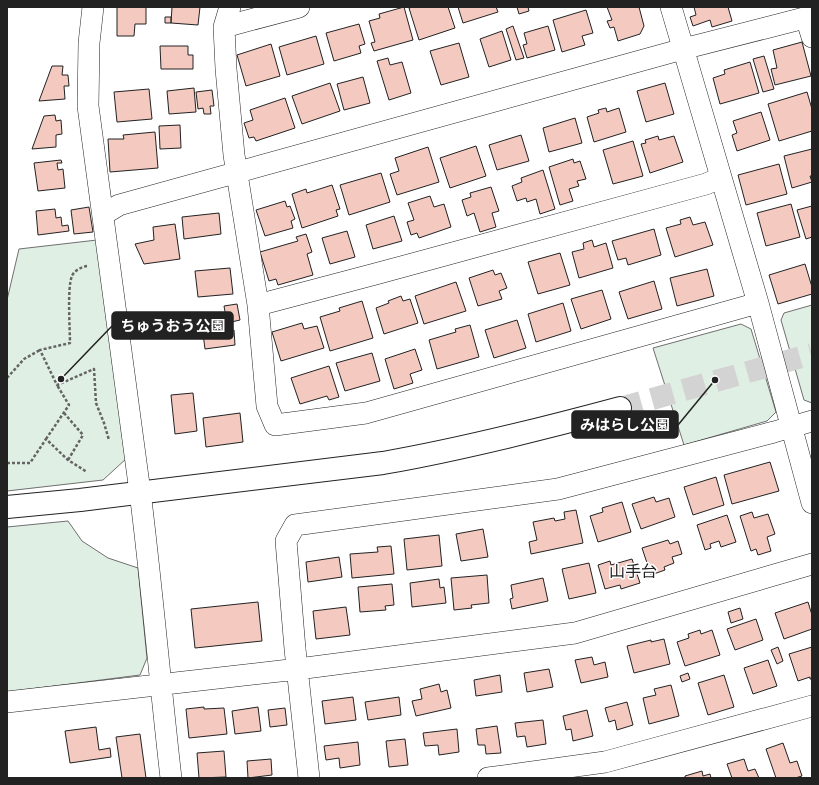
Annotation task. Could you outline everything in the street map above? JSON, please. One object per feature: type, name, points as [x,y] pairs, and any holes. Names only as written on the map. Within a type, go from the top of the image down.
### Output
[{"type":"street","points":[[93,7],[89,44],[88,106],[104,214],[149,562],[160,685],[171,778]]},
{"type":"street","points":[[230,7],[224,27],[227,77],[237,173],[258,305],[267,406],[275,425],[366,413],[613,345],[758,303]]},
{"type":"street","points":[[224,27],[299,7]]},
{"type":"street","points":[[671,7],[720,178],[758,303],[790,427],[812,504]]},
{"type":"street","points":[[104,214],[119,206],[237,173],[683,49],[809,17],[812,37]]},
{"type":"street","points":[[258,305],[379,274],[706,184],[720,178]]},
{"type":"street","points":[[7,507],[390,462],[489,442],[620,408]]},
{"type":"street","points":[[309,778],[295,649],[286,541],[295,525],[558,489],[812,421]]},
{"type":"street","points":[[7,702],[298,669],[575,633],[812,564]]},
{"type":"street","points":[[488,778],[605,762],[812,706]]},
{"type":"path","points":[[7,378],[24,359],[40,350],[70,343],[70,290],[72,276],[81,267],[109,262]]},
{"type":"path","points":[[7,463],[30,463],[69,405],[56,385],[40,350]]},
{"type":"path","points":[[56,385],[94,369],[96,403],[104,423],[109,442]]},
{"type":"path","points":[[64,413],[83,435],[68,460]]},
{"type":"path","points":[[46,439],[68,460],[87,472]]},
{"type":"green space","points":[[97,240],[127,458],[103,480],[7,491],[7,300],[19,249]]},
{"type":"green space","points":[[812,305],[812,403],[804,400],[781,320],[784,313]]},
{"type":"green space","points":[[741,324],[751,329],[776,412],[767,421],[684,445],[653,348]]},
{"type":"green space","points":[[68,521],[82,541],[108,558],[138,568],[147,658],[140,675],[7,692],[7,527]]},
{"type":"building","points":[[117,7],[146,7],[146,24],[135,24],[134,36],[117,36]]},
{"type":"building","points":[[172,7],[200,7],[198,25],[171,23]]},
{"type":"building","points":[[404,7],[413,40],[374,51],[371,43],[375,42],[369,21],[380,18],[379,14]]},
{"type":"building","points":[[448,7],[455,28],[419,40],[409,8]]},
{"type":"building","points":[[458,7],[496,7],[498,12],[463,23]]},
{"type":"building","points":[[517,7],[528,7],[529,11],[519,14]]},
{"type":"building","points":[[607,7],[639,7],[644,26],[640,34],[618,41],[614,27],[610,28],[607,21],[612,20]]},
{"type":"building","points":[[694,7],[728,7],[732,21],[712,27],[710,20],[693,26],[690,17],[696,15]]},
{"type":"building","points":[[586,10],[593,33],[582,36],[585,45],[562,52],[553,20]]},
{"type":"building","points":[[165,17],[171,17],[171,23],[165,23]]},
{"type":"building","points":[[359,24],[365,44],[359,46],[361,53],[334,61],[326,33]]},
{"type":"building","points":[[513,26],[524,58],[516,60],[506,29]]},
{"type":"building","points":[[548,26],[555,50],[527,58],[523,45],[527,44],[524,33]]},
{"type":"building","points":[[502,31],[511,60],[489,67],[480,39]]},
{"type":"building","points":[[316,36],[324,64],[287,75],[279,47]]},
{"type":"building","points":[[802,42],[811,76],[775,85],[771,69],[777,68],[773,50]]},
{"type":"building","points":[[459,43],[469,77],[441,85],[430,51]]},
{"type":"building","points":[[271,44],[280,76],[246,86],[237,55]]},
{"type":"building","points":[[160,46],[188,46],[188,55],[193,55],[193,69],[161,69]]},
{"type":"building","points":[[764,56],[774,89],[763,92],[753,59]]},
{"type":"building","points":[[388,58],[390,65],[402,62],[411,93],[389,100],[377,61]]},
{"type":"building","points":[[750,62],[759,93],[720,104],[713,78],[725,74],[724,70]]},
{"type":"building","points":[[52,66],[63,66],[62,75],[68,75],[69,86],[64,86],[65,99],[39,101]]},
{"type":"building","points":[[363,77],[370,103],[344,110],[337,84]]},
{"type":"building","points":[[330,83],[340,111],[302,124],[292,96]]},
{"type":"building","points":[[665,83],[674,114],[646,122],[637,91]]},
{"type":"building","points":[[194,88],[196,112],[169,114],[167,91]]},
{"type":"building","points":[[149,89],[152,119],[117,122],[114,92]]},
{"type":"building","points":[[212,90],[214,106],[210,106],[211,114],[204,114],[203,108],[198,109],[196,92]]},
{"type":"building","points":[[807,92],[812,109],[812,131],[779,141],[768,104]]},
{"type":"building","points":[[285,98],[295,128],[256,141],[254,137],[249,138],[244,123],[253,120],[250,110]]},
{"type":"building","points":[[606,108],[607,112],[619,108],[626,132],[594,142],[587,117],[599,113],[598,110]]},
{"type":"building","points":[[761,112],[770,140],[737,151],[732,135],[737,133],[733,121]]},
{"type":"building","points":[[55,115],[56,121],[61,120],[62,134],[56,135],[56,147],[32,149],[44,116]]},
{"type":"building","points":[[575,118],[582,143],[549,152],[543,128]]},
{"type":"building","points":[[180,125],[181,148],[160,149],[159,126]]},
{"type":"building","points":[[155,132],[158,168],[110,172],[108,139],[124,139],[123,135]]},
{"type":"building","points":[[521,135],[529,161],[497,170],[489,145]]},
{"type":"building","points":[[658,136],[659,140],[674,136],[683,162],[650,173],[641,144],[646,143],[645,140]]},
{"type":"building","points":[[633,141],[643,176],[613,184],[603,150]]},
{"type":"building","points":[[476,146],[486,176],[450,188],[440,158]]},
{"type":"building","points":[[428,147],[439,182],[397,195],[390,174],[399,171],[395,158]]},
{"type":"building","points":[[812,149],[812,176],[810,176],[812,182],[792,188],[784,156]]},
{"type":"building","points":[[573,159],[574,163],[580,161],[586,179],[577,181],[579,186],[569,189],[573,201],[560,205],[549,167]]},
{"type":"building","points":[[61,160],[62,163],[57,163],[58,170],[63,169],[65,188],[38,191],[34,163]]},
{"type":"building","points":[[779,164],[787,194],[746,205],[738,175]]},
{"type":"building","points":[[543,170],[555,209],[540,214],[536,199],[527,202],[526,198],[517,201],[512,186],[522,182],[521,178]]},
{"type":"building","points":[[381,173],[390,202],[349,215],[340,185]]},
{"type":"building","points":[[332,185],[340,209],[336,210],[338,216],[302,228],[292,194],[306,189],[307,193]]},
{"type":"building","points":[[491,187],[499,211],[492,213],[496,227],[480,232],[474,213],[467,216],[462,200],[471,197],[470,193]]},
{"type":"building","points":[[430,196],[434,207],[444,204],[451,227],[419,238],[417,233],[411,235],[407,222],[414,220],[408,203]]},
{"type":"building","points":[[285,201],[287,207],[290,206],[295,219],[291,221],[293,228],[265,236],[256,210]]},
{"type":"building","points":[[791,204],[800,237],[766,246],[757,213]]},
{"type":"building","points":[[812,206],[812,237],[806,239],[797,210]]},
{"type":"building","points":[[89,207],[93,232],[74,234],[71,210]]},
{"type":"building","points":[[55,209],[56,218],[61,217],[62,226],[68,225],[69,231],[38,235],[36,211]]},
{"type":"building","points":[[219,213],[221,234],[184,239],[182,217]]},
{"type":"building","points":[[394,216],[402,241],[373,249],[366,225]]},
{"type":"building","points":[[690,217],[693,225],[705,222],[713,245],[675,257],[666,228],[681,224],[680,220]]},
{"type":"building","points":[[175,224],[180,259],[144,264],[135,244],[154,240],[153,227]]},
{"type":"building","points":[[654,229],[661,255],[628,265],[626,258],[618,260],[612,241]]},
{"type":"building","points":[[347,231],[355,257],[330,264],[322,238]]},
{"type":"building","points":[[306,234],[312,252],[307,254],[313,275],[278,285],[276,279],[269,281],[260,252],[298,241],[296,237]]},
{"type":"building","points":[[592,240],[594,247],[606,243],[613,268],[579,278],[572,252],[584,249],[583,243]]},
{"type":"building","points":[[560,253],[570,285],[538,294],[528,262]]},
{"type":"building","points":[[805,264],[812,287],[812,294],[778,304],[769,275]]},
{"type":"building","points":[[230,268],[233,294],[198,297],[195,271]]},
{"type":"building","points":[[707,269],[714,296],[677,306],[670,278]]},
{"type":"building","points":[[493,270],[495,275],[501,273],[507,288],[499,291],[502,299],[478,306],[469,278]]},
{"type":"building","points":[[654,281],[662,309],[628,319],[619,292]]},
{"type":"building","points":[[456,282],[466,311],[424,324],[415,296]]},
{"type":"building","points":[[602,290],[611,319],[581,329],[571,299]]},
{"type":"building","points":[[401,296],[403,301],[410,299],[418,323],[384,334],[376,308]]},
{"type":"building","points":[[362,301],[373,338],[330,351],[320,317],[340,311],[339,308]]},
{"type":"building","points":[[563,303],[571,331],[536,342],[528,314]]},
{"type":"building","points":[[237,304],[240,320],[227,323],[224,306]]},
{"type":"building","points":[[223,315],[224,332],[234,330],[235,345],[205,349],[201,318]]},
{"type":"building","points":[[517,320],[526,348],[494,358],[485,330]]},
{"type":"building","points":[[302,323],[304,329],[317,326],[324,348],[281,361],[272,332]]},
{"type":"building","points":[[470,325],[479,357],[437,369],[429,340],[456,332],[455,329]]},
{"type":"building","points":[[415,349],[422,370],[410,374],[413,383],[394,389],[385,359]]},
{"type":"building","points":[[372,353],[380,381],[345,391],[336,363]]},
{"type":"building","points":[[329,366],[339,397],[329,400],[327,396],[300,404],[291,378]]},
{"type":"building","points":[[193,393],[197,431],[175,434],[171,395]]},
{"type":"building","points":[[240,413],[243,442],[206,447],[203,418]]},
{"type":"building","points":[[770,462],[779,491],[732,504],[724,475]]},
{"type":"building","points":[[716,477],[724,505],[693,515],[684,487]]},
{"type":"building","points":[[654,497],[656,502],[669,498],[675,517],[641,529],[632,504]]},
{"type":"building","points":[[622,502],[631,532],[598,542],[590,516],[603,512],[602,508]]},
{"type":"building","points":[[576,510],[583,543],[531,554],[529,542],[537,540],[533,522],[554,518],[555,521],[565,519],[564,512]]},
{"type":"building","points":[[752,512],[754,518],[768,514],[775,534],[767,537],[771,551],[758,555],[756,549],[751,551],[740,516]]},
{"type":"building","points":[[727,515],[736,542],[721,547],[719,541],[710,544],[711,548],[705,550],[697,525]]},
{"type":"building","points":[[483,529],[488,557],[461,561],[456,534]]},
{"type":"building","points":[[439,535],[442,566],[407,570],[404,539]]},
{"type":"building","points":[[668,540],[670,544],[678,541],[682,554],[672,557],[674,563],[664,567],[665,570],[651,575],[642,548]]},
{"type":"building","points":[[391,546],[394,574],[352,578],[350,554],[378,552],[377,547]]},
{"type":"building","points":[[339,557],[342,577],[308,582],[306,562]]},
{"type":"building","points":[[632,559],[640,583],[621,589],[620,585],[605,589],[598,565],[610,561],[611,565]]},
{"type":"building","points":[[589,563],[596,593],[569,599],[562,569]]},
{"type":"building","points":[[487,575],[489,603],[471,605],[472,608],[454,610],[451,578]]},
{"type":"building","points":[[543,578],[548,601],[512,609],[510,599],[513,598],[511,585]]},
{"type":"building","points":[[439,579],[440,588],[444,587],[446,603],[412,607],[410,583]]},
{"type":"building","points":[[392,584],[394,605],[385,606],[386,610],[360,612],[358,587]]},
{"type":"building","points":[[258,602],[262,641],[195,648],[191,609]]},
{"type":"building","points":[[808,602],[812,615],[812,629],[784,639],[775,613]]},
{"type":"building","points":[[346,607],[350,635],[316,639],[313,611]]},
{"type":"building","points":[[740,608],[743,619],[731,623],[728,612]]},
{"type":"building","points":[[756,619],[763,640],[735,650],[727,629]]},
{"type":"building","points":[[700,630],[701,634],[712,630],[720,655],[685,666],[677,642],[689,638],[688,634]]},
{"type":"building","points":[[664,639],[670,664],[634,673],[627,646],[651,640],[651,642]]},
{"type":"building","points":[[778,647],[783,661],[777,664],[771,650]]},
{"type":"building","points":[[812,647],[812,679],[810,679],[810,677],[798,681],[789,654]]},
{"type":"building","points":[[592,657],[594,665],[605,662],[608,677],[581,683],[575,660]]},
{"type":"building","points":[[768,660],[777,686],[753,694],[744,668]]},
{"type":"building","points":[[549,669],[553,687],[527,692],[524,673]]},
{"type":"building","points":[[688,673],[690,679],[682,682],[680,676]]},
{"type":"building","points":[[500,675],[502,692],[476,696],[474,680]]},
{"type":"building","points":[[724,675],[734,707],[708,715],[698,683]]},
{"type":"building","points":[[439,684],[441,692],[447,690],[451,708],[416,716],[412,701],[422,699],[420,689]]},
{"type":"building","points":[[671,685],[679,716],[649,724],[643,698],[656,695],[654,689]]},
{"type":"building","points":[[353,697],[356,720],[325,724],[322,701]]},
{"type":"building","points":[[399,697],[401,715],[368,720],[365,702]]},
{"type":"building","points":[[627,702],[633,725],[617,730],[615,720],[609,722],[605,708]]},
{"type":"building","points":[[204,707],[204,709],[224,708],[227,734],[189,738],[186,709]]},
{"type":"building","points":[[258,707],[261,731],[235,734],[232,711]]},
{"type":"building","points":[[285,708],[287,725],[270,727],[268,710]]},
{"type":"building","points":[[587,710],[593,736],[573,741],[571,729],[566,730],[563,716]]},
{"type":"building","points":[[543,720],[546,744],[527,747],[525,736],[517,737],[515,723]]},
{"type":"building","points":[[497,726],[501,753],[486,754],[485,745],[478,745],[476,729]]},
{"type":"building","points":[[96,727],[99,750],[110,748],[111,757],[70,763],[65,731]]},
{"type":"building","points":[[457,729],[459,752],[439,755],[438,745],[425,746],[423,733]]},
{"type":"building","points":[[140,734],[146,778],[122,778],[116,737]]},
{"type":"building","points":[[405,739],[408,765],[389,767],[386,741]]},
{"type":"building","points":[[358,742],[360,765],[340,768],[339,758],[326,760],[324,746]]},
{"type":"building","points":[[783,743],[790,763],[797,761],[802,776],[795,778],[776,778],[766,749]]},
{"type":"building","points":[[224,751],[226,777],[199,778],[197,753]]},
{"type":"building","points":[[271,759],[272,775],[248,778],[247,761]]},
{"type":"building","points":[[744,759],[748,771],[755,769],[759,778],[732,778],[727,764]]},
{"type":"building","points":[[702,771],[703,776],[710,774],[711,778],[685,778],[685,776]]},
{"type":"tunnel","points":[[620,408],[812,354]]},
{"type":"place","name":"ちゅうおう公園","points":[[61,379]]},
{"type":"place","name":"みはらし公園","points":[[715,380]]},
{"type":"district","name":"山手台","points":[[633,570]]}]
